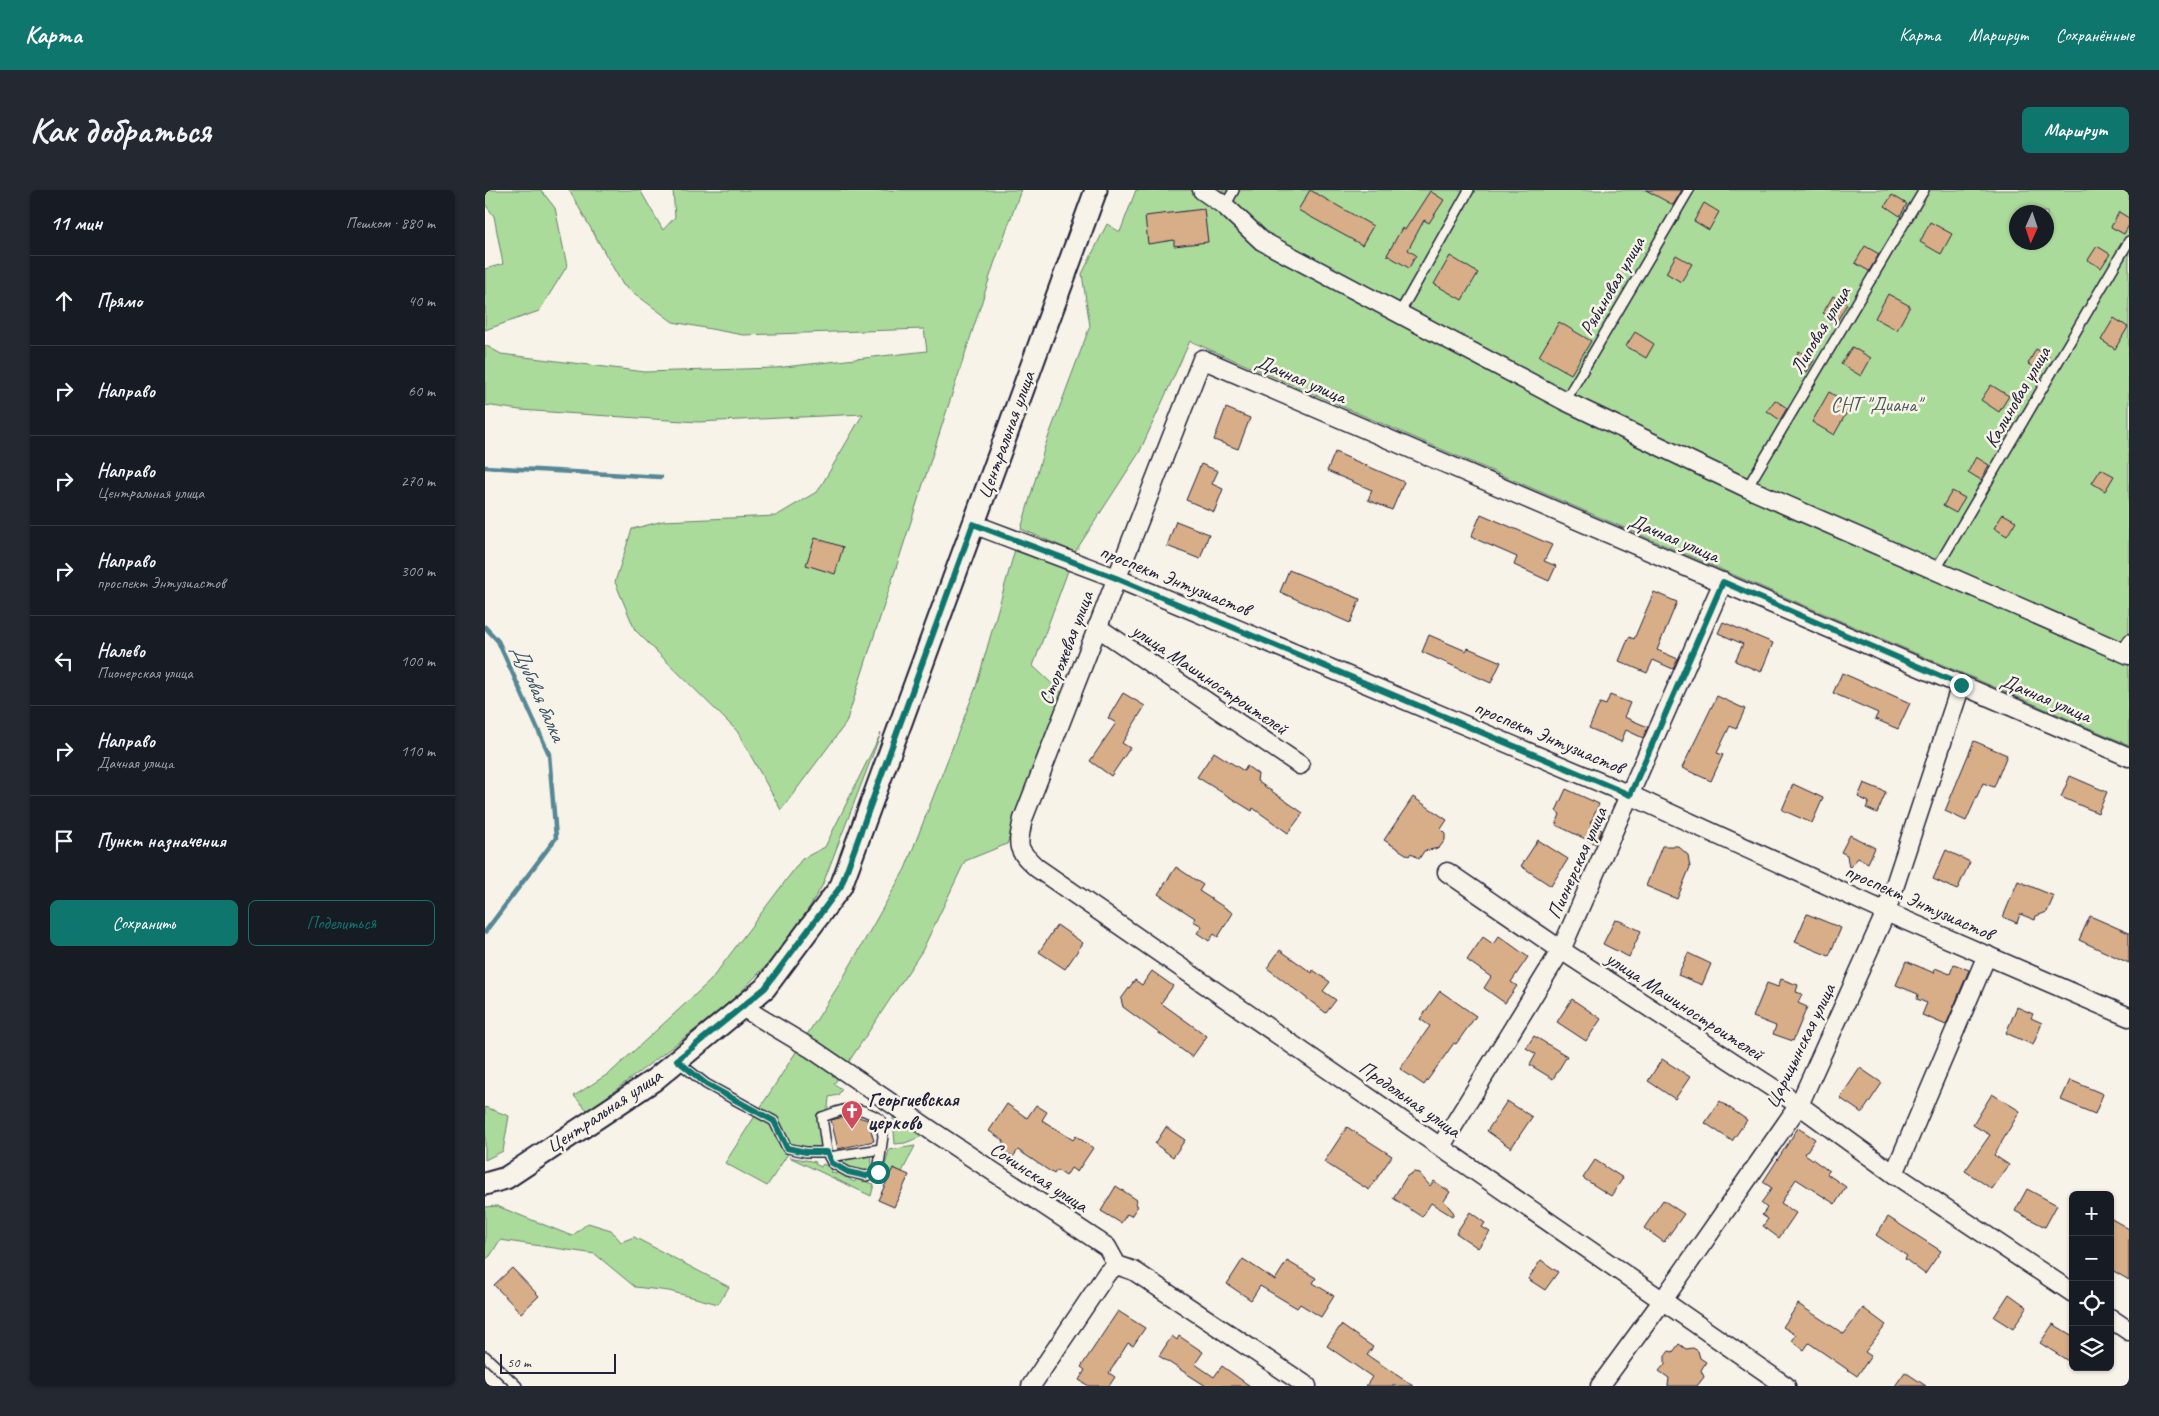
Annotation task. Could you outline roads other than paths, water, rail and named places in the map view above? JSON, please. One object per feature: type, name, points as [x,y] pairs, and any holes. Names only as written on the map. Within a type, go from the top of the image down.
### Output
[{"type":"street","name":"Центральная улица","points":[[485,1184],[506,1178],[653,1080],[765,988],[841,886],[1096,190]]},
{"type":"street","points":[[1202,190],[1225,206],[1262,240],[1565,401],[1747,488],[1935,571],[2126,649]]},
{"type":"street","name":"Сторожевая улица","points":[[1019,841],[1023,819],[1201,359]]},
{"type":"street","name":"Дачная улица","points":[[1201,359],[2129,757]]},
{"type":"street","name":"проспект Энтузиастов","points":[[973,524],[1116,578],[1630,795],[1886,912],[2129,1017]]},
{"type":"street","name":"Пионерская улица","points":[[1441,1146],[1561,950],[1723,582]]},
{"type":"street","name":"улица Машиностроителей","points":[[1097,628],[1300,765]]},
{"type":"street","name":"Царицынская улица","points":[[1600,1386],[1663,1300],[1799,1105],[1886,912],[1961,685]]},
{"type":"street","name":"Продольная улица","points":[[1019,841],[1022,854],[1037,868],[1786,1386]]},
{"type":"street","name":"улица Машиностроителей","points":[[1447,872],[1561,950],[1799,1105],[1894,1174],[2069,1290]]},
{"type":"street","points":[[1894,1174],[1987,955]]},
{"type":"street","name":"Сочинская улица","points":[[742,1007],[812,1049],[932,1132],[1107,1247],[1117,1265]]},
{"type":"street","points":[[1031,1386],[1107,1273],[1117,1265],[1134,1271],[1307,1386]]},
{"type":"street","points":[[2114,1321],[2129,1330]]},
{"type":"lane","points":[[1225,206],[1235,190]]},
{"type":"lane","points":[[1399,314],[1469,190]]},
{"type":"lane","name":"Рябиновая улица","points":[[1565,401],[1689,190]]},
{"type":"lane","name":"Липовая улица","points":[[1747,488],[1924,190]]},
{"type":"lane","name":"Калиновая улица","points":[[1935,571],[2129,241]]},
{"type":"lane","points":[[677,1060],[706,1084],[774,1121],[787,1148],[828,1154],[881,1148]]},
{"type":"lane","points":[[849,1108],[865,1110],[880,1119],[883,1136],[878,1172],[866,1176],[848,1172],[832,1163],[828,1154],[822,1117],[849,1108]]},
{"type":"lane","points":[[485,1356],[517,1386]]},
{"type":"waterway","points":[[485,467],[661,477]]},
{"type":"waterway","name":"Дубовая балка","points":[[485,627],[498,641],[549,754],[556,838],[485,932]]},
{"type":"place","name":"Георгиевская церковь","points":[[852,1130]]},
{"type":"park label","name":"СНТ \"Диана\"","points":[[1876,404]]}]
